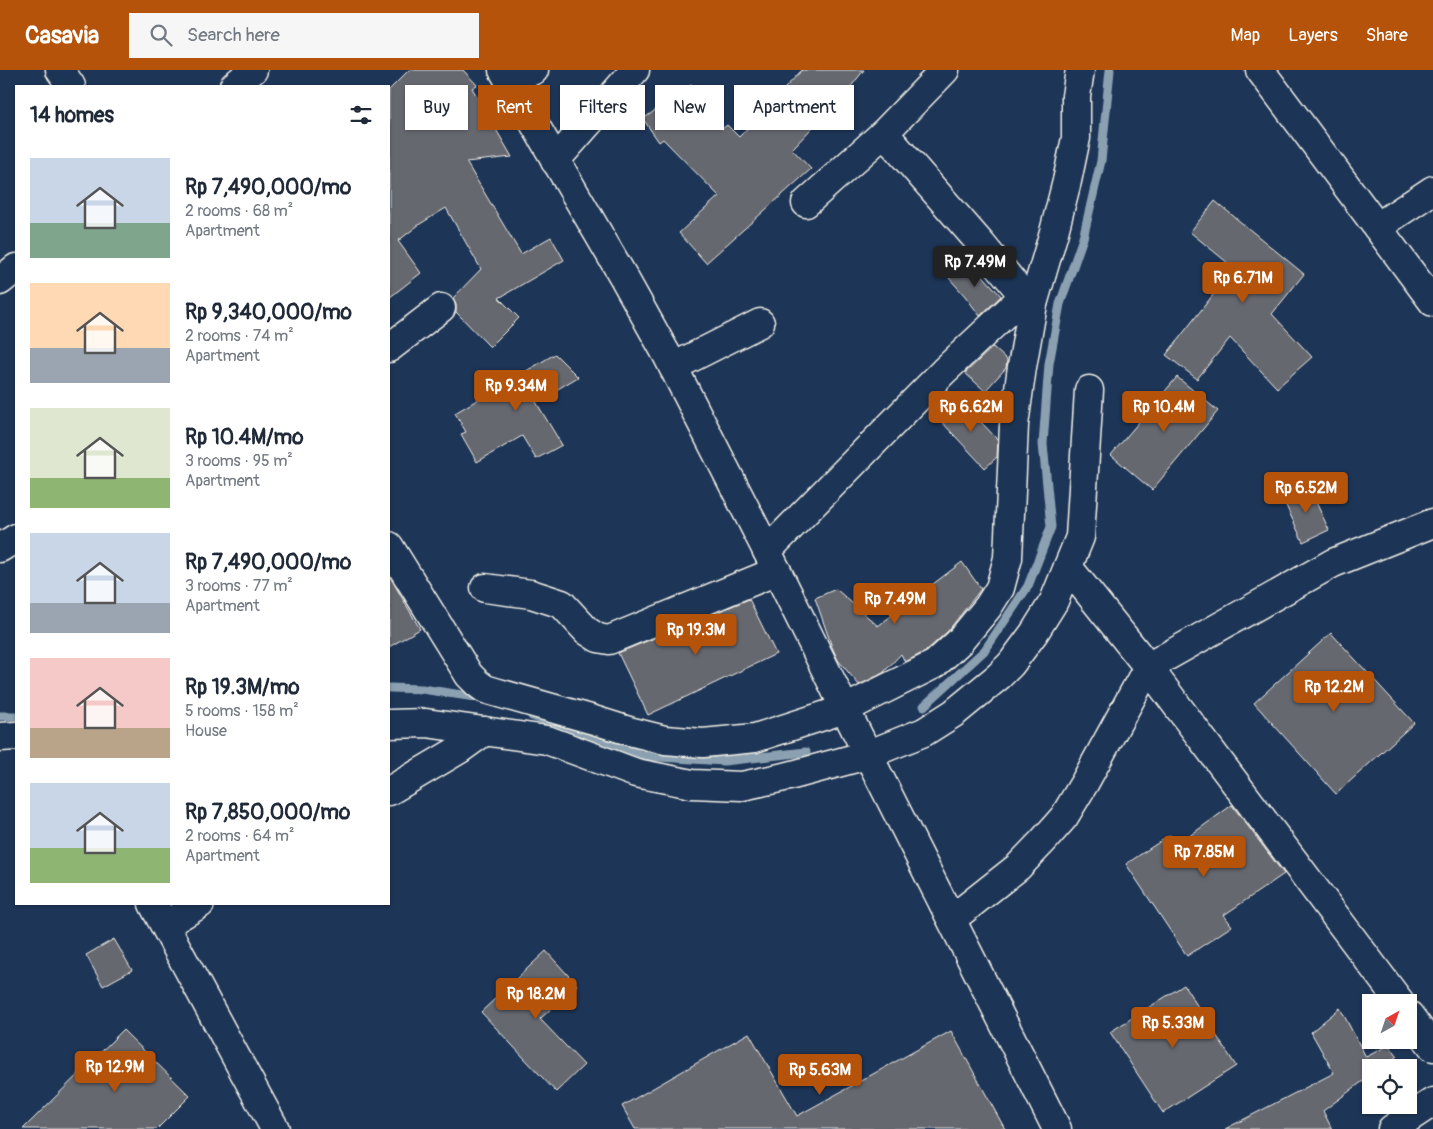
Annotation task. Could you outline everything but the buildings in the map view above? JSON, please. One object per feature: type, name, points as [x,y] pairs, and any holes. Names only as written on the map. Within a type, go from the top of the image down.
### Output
[{"type":"street","points":[[60,70],[70,85]]},
{"type":"street","points":[[235,85],[253,70]]},
{"type":"street","points":[[534,70],[506,76],[624,276],[673,367],[1057,1129]]},
{"type":"street","points":[[555,161],[635,70]]},
{"type":"street","points":[[806,203],[884,133],[945,70]]},
{"type":"street","points":[[390,724],[499,717],[594,720],[665,740],[703,743],[755,738],[847,712],[935,664],[959,642],[975,624],[1000,588],[1008,558],[1014,425],[1029,300],[1056,223],[1076,138],[1076,96],[1080,70]]},
{"type":"street","points":[[1260,70],[1433,302]]},
{"type":"street","points":[[884,133],[1029,300]]},
{"type":"street","points":[[1377,227],[1433,190]]},
{"type":"street","points":[[0,282],[15,269]]},
{"type":"street","points":[[485,588],[531,594],[562,604],[587,631],[598,638],[609,640],[772,561],[944,371],[1029,300]]},
{"type":"street","points":[[390,347],[441,308]]},
{"type":"street","points":[[673,367],[760,323]]},
{"type":"street","points":[[390,548],[470,675],[485,689],[499,717],[548,740],[636,773],[692,784],[742,786],[789,776],[867,755],[924,732],[954,713],[1011,664],[1054,602],[1080,537],[1089,390]]},
{"type":"street","points":[[952,919],[1018,867],[1064,817],[1148,667],[1333,563],[1433,523]]},
{"type":"street","points":[[0,548],[15,539]]},
{"type":"street","points":[[1068,567],[1148,667],[1394,994]]},
{"type":"street","points":[[390,790],[460,749],[499,717]]},
{"type":"street","points":[[0,737],[15,736]]},
{"type":"street","points":[[196,905],[159,914],[275,1129]]},
{"type":"street","points":[[1418,1026],[1433,1047]]},
{"type":"street","points":[[1392,1129],[1433,1102]]},
{"type":"waterway","points":[[924,706],[985,650],[1028,586],[1051,527],[1043,444],[1049,364],[1060,304],[1083,238],[1101,161],[1110,70]]},
{"type":"waterway","points":[[390,688],[422,689],[482,698]]},
{"type":"waterway","points":[[0,716],[15,716]]},
{"type":"waterway","points":[[532,716],[644,756],[724,761],[806,752]]}]
